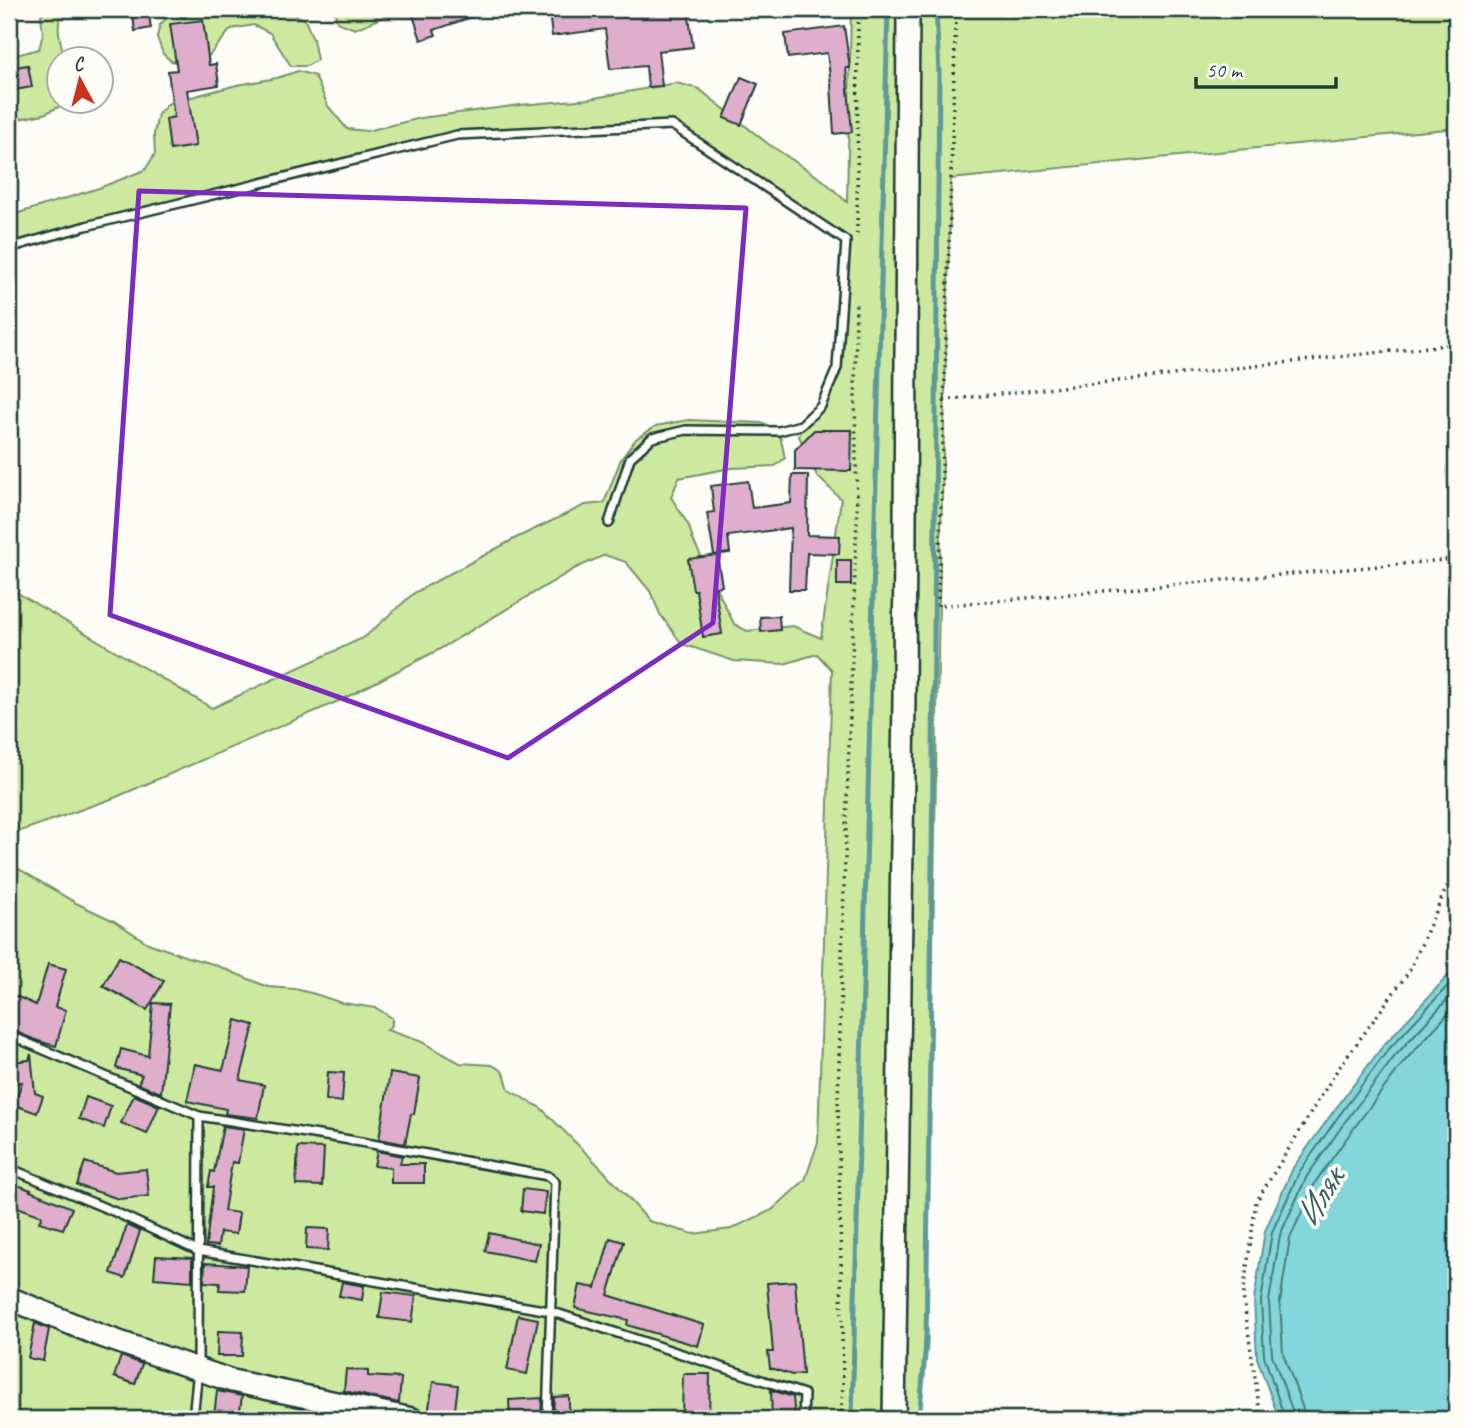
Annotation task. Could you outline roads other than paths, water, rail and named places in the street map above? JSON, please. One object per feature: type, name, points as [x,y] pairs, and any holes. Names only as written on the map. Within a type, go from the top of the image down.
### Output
[{"type":"street","points":[[894,1419],[904,698],[908,9]]},
{"type":"street","points":[[9,1298],[96,1334],[232,1381],[412,1419]]},
{"type":"lane","points":[[9,248],[86,226],[457,135],[672,125],[846,241],[837,368],[821,406],[801,425],[779,431],[685,430],[652,438],[630,458],[609,523]]},
{"type":"lane","points":[[9,1035],[199,1116],[548,1176],[555,1182],[547,1419]]},
{"type":"lane","points":[[193,1419],[198,1369],[199,1116]]},
{"type":"lane","points":[[9,1168],[115,1212],[198,1251],[550,1311],[804,1394],[803,1419]]},
{"type":"water","name":"Иляк","points":[[1456,967],[1456,1419],[1279,1419],[1257,1358],[1254,1300],[1265,1231],[1293,1168],[1333,1112],[1383,1046]]},
{"type":"waterway","points":[[852,1419],[888,9]]},
{"type":"waterway","points":[[919,1419],[926,1344],[931,977],[939,73],[936,9]]}]
